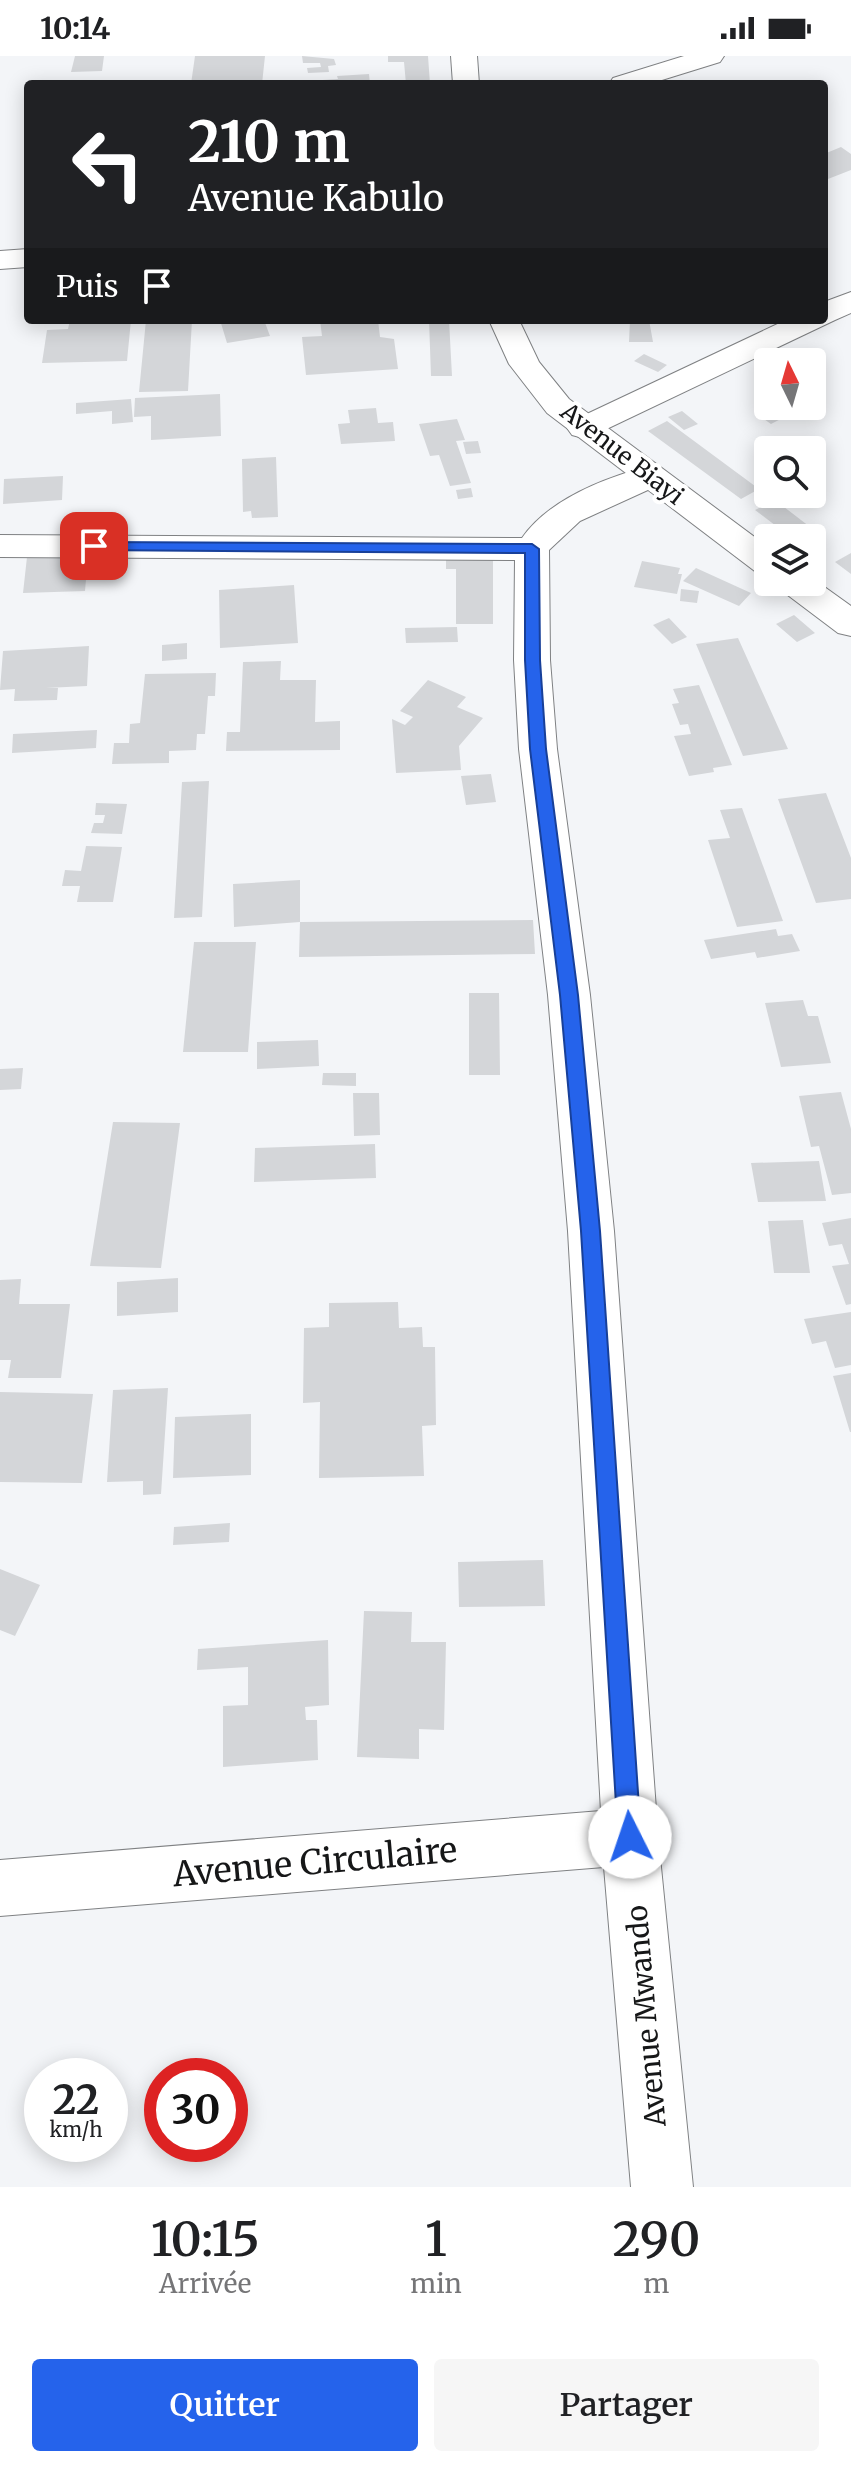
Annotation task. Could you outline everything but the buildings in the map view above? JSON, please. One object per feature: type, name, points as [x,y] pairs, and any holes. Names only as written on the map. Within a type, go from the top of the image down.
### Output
[{"type":"street","points":[[464,56],[466,80]]},
{"type":"street","points":[[635,80],[711,56]]},
{"type":"street","points":[[0,260],[24,258]]},
{"type":"street","points":[[828,312],[851,301]]},
{"type":"street","name":"Avenue Biayi","points":[[506,324],[539,386],[583,428],[754,554]]},
{"type":"street","points":[[583,428],[803,324]]},
{"type":"street","points":[[0,546],[532,549],[539,535],[562,518],[649,477]]},
{"type":"street","name":"Avenue Mwando","points":[[532,549],[532,660],[538,749],[569,995],[591,1231],[630,1837],[662,2187]]},
{"type":"street","points":[[812,596],[851,624]]},
{"type":"street","name":"Avenue Circulaire","points":[[0,1888],[630,1837]]},
{"type":"route","points":[[94,546],[532,549],[532,660],[538,749],[569,995],[591,1231],[630,1837]]}]
